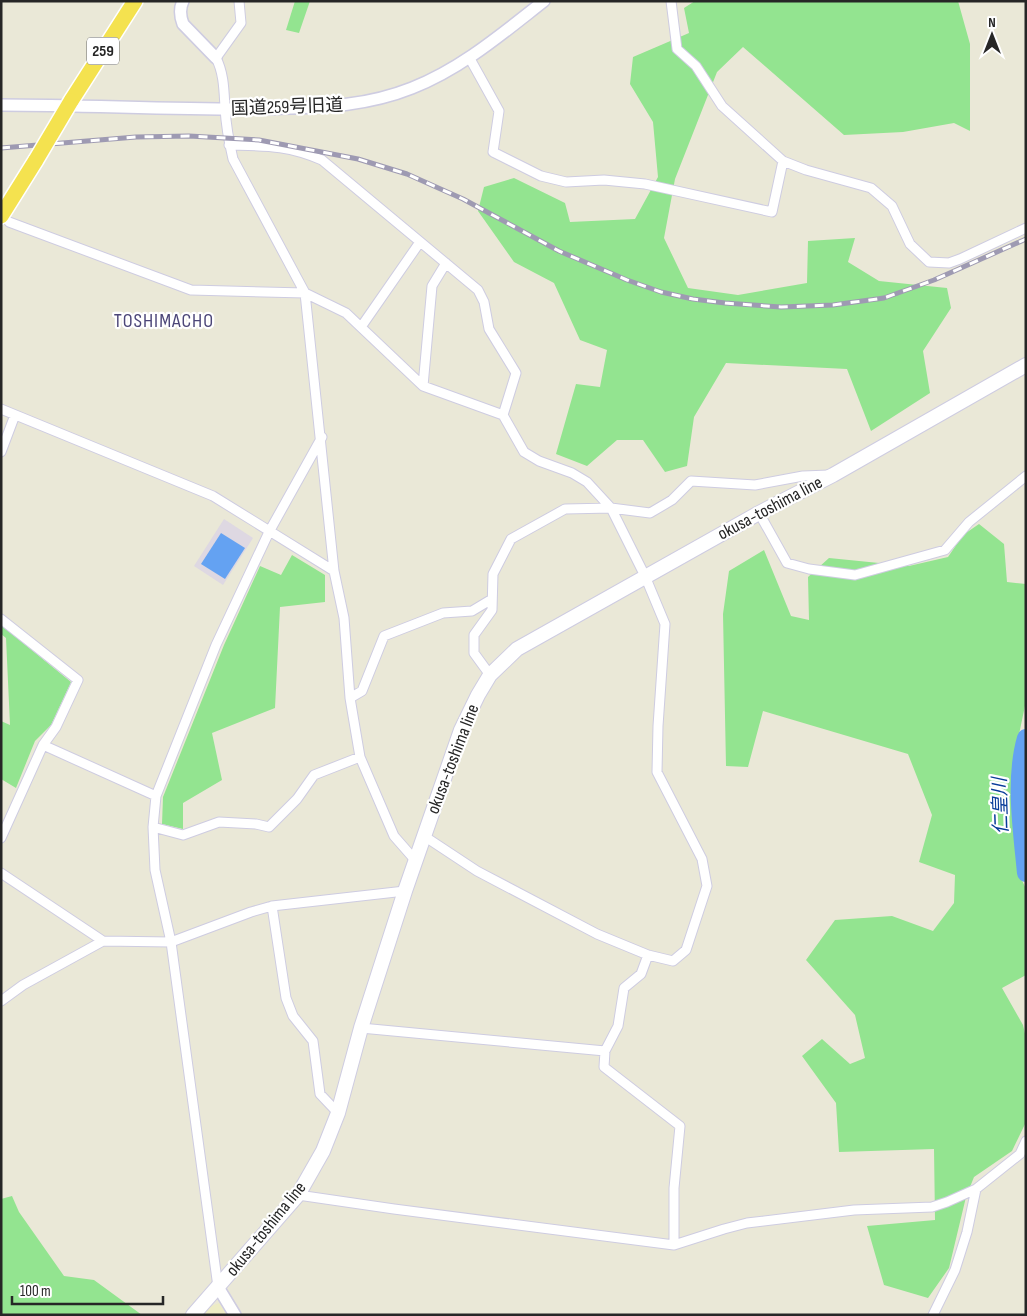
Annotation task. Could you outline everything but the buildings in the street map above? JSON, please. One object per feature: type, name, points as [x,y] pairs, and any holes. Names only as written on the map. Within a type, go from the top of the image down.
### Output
[{"type":"highway","name":"259","points":[[5,219],[70,101],[135,1]]},
{"type":"main road","name":"okusa-toshima line","points":[[193,1315],[298,1195],[323,1152],[338,1114],[361,1028],[415,860],[461,730],[490,675],[517,649],[645,576],[833,475],[1026,366]]},
{"type":"street","points":[[183,1],[180,8],[180,17],[183,24],[216,58],[221,67],[233,159],[305,293],[322,438],[334,571],[344,618],[350,698],[360,757],[394,836],[415,860]]},
{"type":"street","points":[[216,58],[241,23],[239,1]]},
{"type":"street","name":"国道259号旧道","points":[[1,104],[70,104],[225,109],[334,107],[380,99],[413,88],[441,74],[469,57],[544,1]]},
{"type":"street","points":[[671,1],[677,49],[696,66],[722,106],[783,161],[806,170],[871,188],[892,206],[910,244],[929,262],[949,263],[1026,228]]},
{"type":"street","points":[[469,57],[499,110],[493,152],[541,176],[566,182],[604,180],[645,184],[772,212],[783,161]]},
{"type":"street","points":[[230,145],[288,148],[304,152],[322,160],[478,290],[484,302],[489,329],[516,372],[503,415]]},
{"type":"street","points":[[5,219],[191,290],[305,293],[346,313],[423,386],[503,415],[524,452],[539,461],[572,473],[587,482],[612,508],[645,576],[665,624],[657,772],[702,860],[707,886],[686,950],[673,961],[648,955],[597,934],[477,871],[424,836]]},
{"type":"street","points":[[361,327],[420,242]]},
{"type":"street","points":[[423,386],[432,286],[446,263]]},
{"type":"street","points":[[1,408],[213,496],[334,571]]},
{"type":"street","points":[[1,452],[16,414]]},
{"type":"street","points":[[235,1315],[218,1287],[171,942],[155,870],[153,827],[156,796],[216,644],[269,532],[322,438]]},
{"type":"street","points":[[490,675],[474,653],[474,635],[492,610],[492,574],[511,539],[565,509],[612,508],[650,513],[672,500],[691,481],[755,485],[803,476],[833,475]]},
{"type":"street","points":[[760,513],[787,563],[809,569],[855,575],[945,550],[969,522],[1026,476]]},
{"type":"street","points":[[350,698],[362,691],[384,636],[443,613],[472,611],[492,599]]},
{"type":"street","points":[[1,619],[78,680],[56,727],[43,746],[1,838]]},
{"type":"street","points":[[43,746],[156,796]]},
{"type":"street","points":[[153,827],[183,834],[219,822],[256,824],[269,827],[296,799],[314,775],[360,757]]},
{"type":"street","points":[[1,873],[103,940]]},
{"type":"street","points":[[1,1001],[23,985],[103,940],[171,942],[272,906],[405,891]]},
{"type":"street","points":[[272,906],[286,998],[293,1016],[313,1041],[320,1094],[338,1114]]},
{"type":"street","points":[[648,955],[642,974],[624,988],[618,1026],[604,1051],[604,1067],[680,1126],[674,1188],[674,1245]]},
{"type":"street","points":[[361,1028],[604,1051]]},
{"type":"street","points":[[298,1195],[674,1245],[748,1223],[854,1210],[932,1207],[976,1189],[1020,1154],[1026,1141]]},
{"type":"street","points":[[933,1315],[955,1270],[967,1232],[976,1189]]},
{"type":"shaded area","points":[[224,519],[253,538],[223,585],[194,566]]},
{"type":"shaded area","points":[[219,1303],[227,1315],[203,1315],[209,1307]]},
{"type":"green space","points":[[295,1],[310,1],[299,33],[286,30]]},
{"type":"green space","points":[[695,1],[958,1],[970,44],[970,131],[954,123],[903,132],[844,135],[743,47],[717,72],[675,179],[664,238],[688,288],[738,295],[807,283],[808,241],[855,238],[848,262],[879,281],[947,288],[951,308],[923,351],[930,393],[871,431],[847,369],[726,363],[694,417],[687,466],[665,472],[643,440],[617,440],[587,466],[556,454],[576,384],[600,387],[607,350],[580,340],[554,283],[514,262],[478,211],[484,187],[514,178],[565,203],[570,222],[635,219],[658,177],[653,122],[630,84],[633,57],[689,33],[684,8]]},
{"type":"green space","points":[[979,524],[1004,544],[1007,582],[1026,584],[1026,701],[1013,772],[1021,878],[1026,889],[1026,975],[1002,988],[1023,1025],[1026,1038],[1026,1122],[1012,1151],[974,1177],[966,1197],[949,1268],[928,1298],[884,1285],[867,1226],[935,1220],[934,1149],[839,1152],[836,1103],[802,1056],[822,1039],[850,1064],[865,1058],[855,1015],[806,960],[835,920],[892,916],[933,931],[954,903],[955,875],[919,862],[932,815],[908,754],[763,711],[748,767],[726,766],[723,614],[729,571],[764,550],[791,616],[809,620],[808,577],[829,558],[909,566],[948,557],[963,535]]},
{"type":"green space","points":[[292,555],[325,575],[325,602],[280,607],[275,708],[212,733],[222,780],[183,803],[183,829],[162,824],[163,797],[224,645],[260,566],[281,575]]},
{"type":"green space","points":[[1,625],[71,682],[51,725],[35,741],[16,788],[1,779],[1,721],[10,725],[6,638],[1,634]]},
{"type":"green space","points":[[12,1196],[19,1212],[64,1276],[94,1280],[142,1315],[1,1315],[1,1199]]},
{"type":"water","points":[[221,533],[245,548],[225,579],[201,564]]},
{"type":"waterway","name":"仁皇川","points":[[1026,738],[1020,770],[1021,822],[1026,873]]},
{"type":"railway","points":[[1,148],[136,137],[189,136],[259,140],[358,159],[407,174],[463,199],[559,251],[627,280],[661,292],[725,303],[781,307],[833,305],[884,298],[934,280],[1026,239]]},
{"type":"district","name":"TOSHIMACHO","points":[[164,321]]}]
